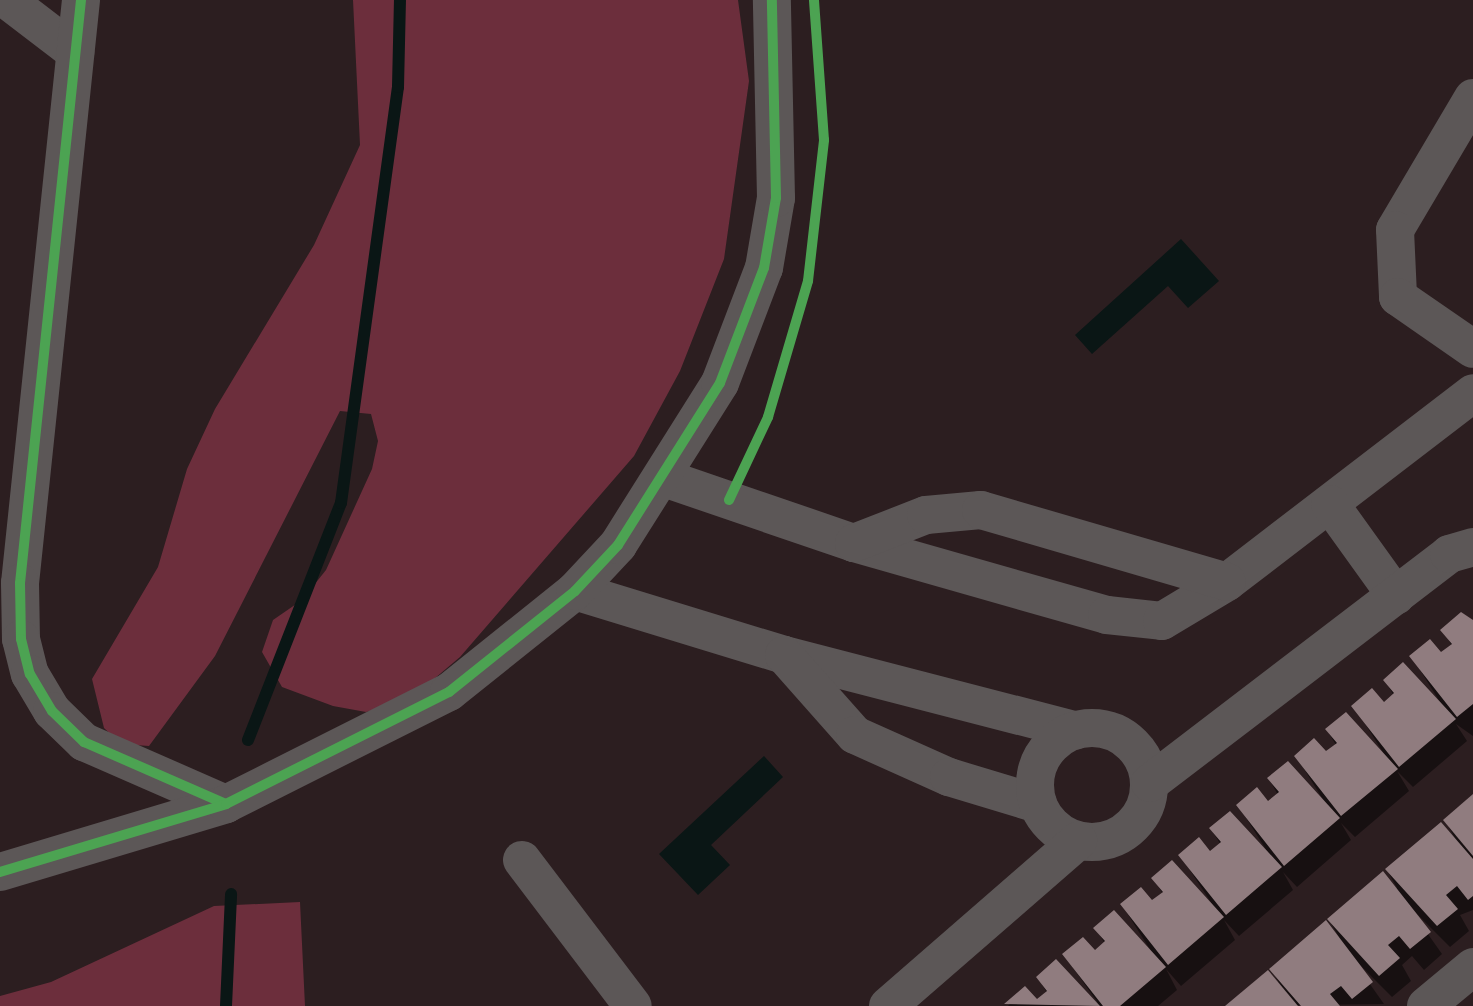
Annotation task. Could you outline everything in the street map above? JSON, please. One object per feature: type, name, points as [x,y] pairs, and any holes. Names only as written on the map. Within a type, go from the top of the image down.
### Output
[{"type":"street","points":[[7,0],[75,52]]},
{"type":"street","points":[[80,0],[20,583],[21,639],[47,702],[84,742],[226,804]]},
{"type":"street","points":[[0,872],[226,804],[449,692],[575,591],[618,545],[664,478],[720,383],[764,268],[776,198],[772,0]]},
{"type":"street","points":[[1473,98],[1395,230],[1398,297],[1443,334],[1473,349]]},
{"type":"street","points":[[664,478],[854,542],[1107,615],[1163,621],[1227,582],[1473,393]]},
{"type":"street","points":[[1330,503],[1395,596]]},
{"type":"street","points":[[854,542],[926,515],[981,510],[1227,582]]},
{"type":"street","points":[[1150,783],[1449,554],[1473,547]]},
{"type":"street","points":[[575,591],[784,655],[1074,730],[1110,730],[1126,738],[1139,751],[1150,783],[1148,800],[1129,829],[1098,843],[1078,841],[1054,827],[1038,804],[1038,767],[1046,751],[1074,730]]},
{"type":"street","points":[[784,655],[855,735],[949,777],[1038,804]]},
{"type":"street","points":[[888,1006],[1078,841]]},
{"type":"street","points":[[522,860],[633,1006]]},
{"type":"street","points":[[1426,1006],[1473,967]]},
{"type":"shaded area","points":[[353,0],[738,0],[749,81],[724,259],[680,371],[634,456],[460,657],[408,701],[366,712],[333,706],[282,687],[262,652],[273,620],[302,600],[326,570],[372,469],[378,441],[371,414],[340,411],[215,656],[149,746],[121,744],[104,728],[92,679],[158,567],[187,469],[215,409],[314,245],[360,145]]},
{"type":"shaded area","points":[[1181,239],[1219,281],[1188,308],[1168,286],[1092,354],[1075,335]]},
{"type":"shaded area","points":[[764,756],[783,777],[711,845],[730,865],[698,895],[659,854]]},
{"type":"shaded area","points":[[300,902],[305,1006],[0,1006],[0,996],[51,982],[214,906]]},
{"type":"building","points":[[1461,612],[1473,620],[1473,704],[1457,717],[1409,656],[1430,639],[1441,652],[1452,644],[1440,630]]},
{"type":"building","points":[[1403,662],[1456,719],[1399,767],[1351,706],[1372,688],[1384,702],[1394,693],[1383,680]]},
{"type":"building","points":[[1346,712],[1398,769],[1341,816],[1294,756],[1314,738],[1326,751],[1337,743],[1325,729]]},
{"type":"building","points":[[1288,761],[1340,818],[1284,866],[1236,805],[1257,787],[1268,801],[1279,792],[1267,778]]},
{"type":"building","points":[[1473,794],[1473,856],[1443,820]]},
{"type":"building","points":[[1230,811],[1282,867],[1226,915],[1178,855],[1199,837],[1210,851],[1221,842],[1209,828]]},
{"type":"building","points":[[1441,822],[1473,859],[1473,896],[1468,900],[1457,886],[1446,895],[1458,909],[1437,926],[1385,869]]},
{"type":"building","points":[[1172,860],[1224,917],[1168,965],[1120,904],[1141,887],[1152,900],[1163,892],[1151,878]]},
{"type":"building","points":[[1383,871],[1431,932],[1410,949],[1399,936],[1388,945],[1400,958],[1379,976],[1327,919]]},
{"type":"building","points":[[1114,910],[1166,967],[1120,1006],[1103,1006],[1062,954],[1083,937],[1095,950],[1105,941],[1093,928]]},
{"type":"building","points":[[1326,920],[1373,982],[1352,999],[1341,986],[1330,994],[1340,1006],[1301,1006],[1269,969]]},
{"type":"building","points":[[1056,959],[1100,1006],[1004,1004],[1025,986],[1037,999],[1047,991],[1036,977]]},
{"type":"building","points":[[1268,970],[1298,1006],[1225,1006]]},
{"type":"waterway","points":[[248,740],[341,503],[398,87],[400,0]]},
{"type":"waterway","points":[[226,1006],[231,894]]},
{"type":"cycle path","points":[[81,0],[20,583],[21,639],[30,674],[52,711],[84,742],[226,804]]},
{"type":"cycle path","points":[[0,872],[226,804],[449,692],[575,591],[618,545],[720,383],[764,268],[776,198],[772,0]]},
{"type":"cycle path","points":[[729,500],[768,417],[808,281],[824,140],[814,0]]}]
